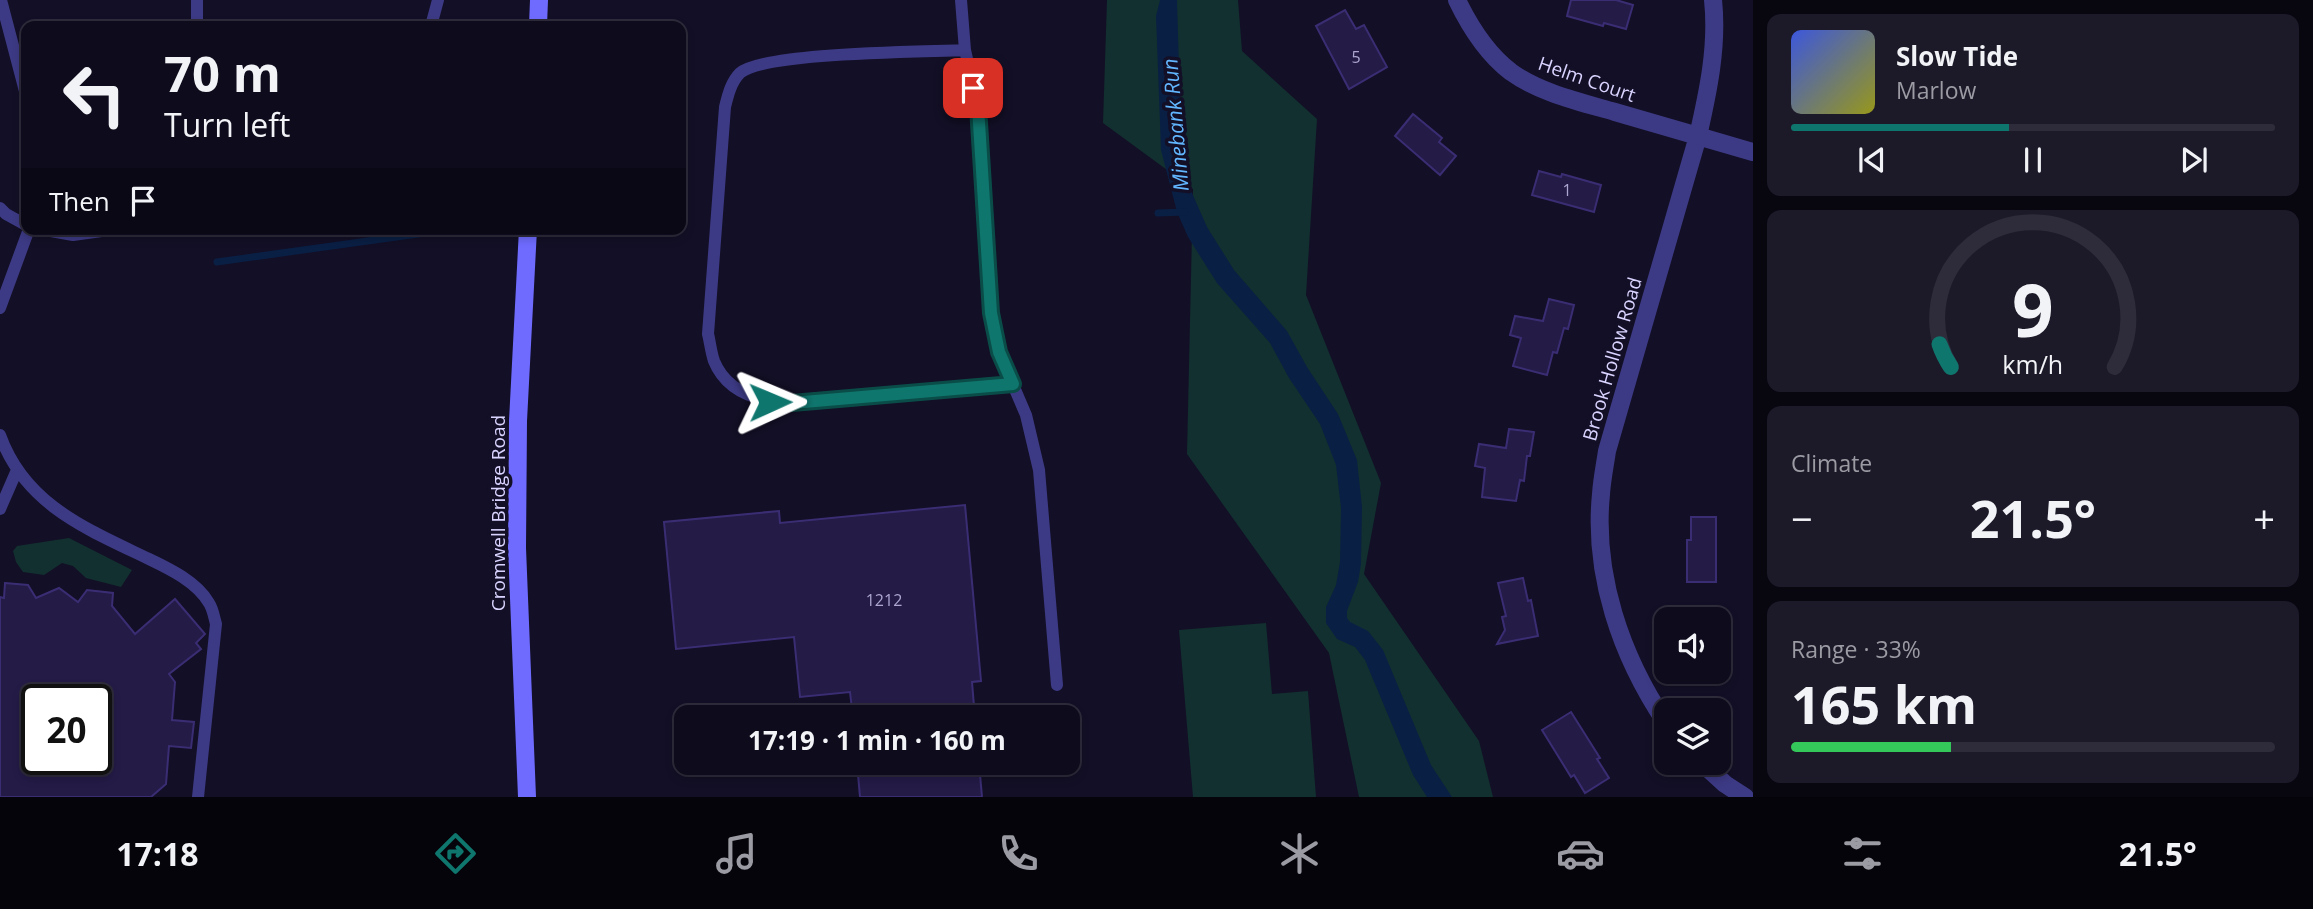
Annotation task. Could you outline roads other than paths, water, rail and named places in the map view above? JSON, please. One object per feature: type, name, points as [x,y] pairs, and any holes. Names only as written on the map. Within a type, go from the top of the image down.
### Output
[{"type":"main road","points":[[538,21],[539,0]]},
{"type":"main road","name":"Cromwell Bridge Road","points":[[527,797],[517,523],[518,421],[528,235]]},
{"type":"street","name":"Helm Court","points":[[1457,0],[1468,23],[1487,50],[1511,72],[1537,86],[1569,98],[1753,152]]},
{"type":"street","name":"Brook Hollow Road","points":[[1654,705],[1629,659],[1614,619],[1600,536],[1601,495],[1607,451],[1698,136],[1712,63],[1713,0]]},
{"type":"street","points":[[1715,775],[1745,797]]},
{"type":"lane","points":[[1,0],[21,76]]},
{"type":"lane","points":[[197,0],[197,21]]},
{"type":"lane","points":[[432,21],[438,0]]},
{"type":"lane","points":[[961,0],[965,50],[978,107],[991,313],[999,352],[1026,415],[1039,470],[1057,685]]},
{"type":"lane","points":[[965,50],[790,59],[756,64],[740,74],[730,87],[725,107],[708,334],[714,362],[728,381],[749,396],[770,402],[792,403],[1013,384]]},
{"type":"lane","points":[[0,208],[21,222]]},
{"type":"lane","points":[[0,308],[27,235]]},
{"type":"lane","points":[[0,435],[17,470],[34,492],[79,525],[171,569],[197,588],[210,604],[216,624],[198,797]]},
{"type":"lane","points":[[0,509],[17,470]]},
{"type":"water","name":"Minebank Run","points":[[1160,0],[1177,0],[1181,137],[1192,193],[1207,227],[1234,270],[1287,331],[1338,414],[1357,460],[1362,507],[1361,564],[1347,618],[1368,631],[1383,650],[1431,765],[1452,797],[1427,797],[1413,775],[1365,660],[1355,647],[1337,639],[1326,623],[1326,607],[1336,585],[1340,562],[1341,508],[1336,465],[1320,424],[1289,378],[1270,343],[1217,283],[1188,237],[1177,212],[1161,150],[1156,16]]},
{"type":"waterway","points":[[1158,213],[1185,212]]},
{"type":"waterway","points":[[217,262],[411,235]]}]
